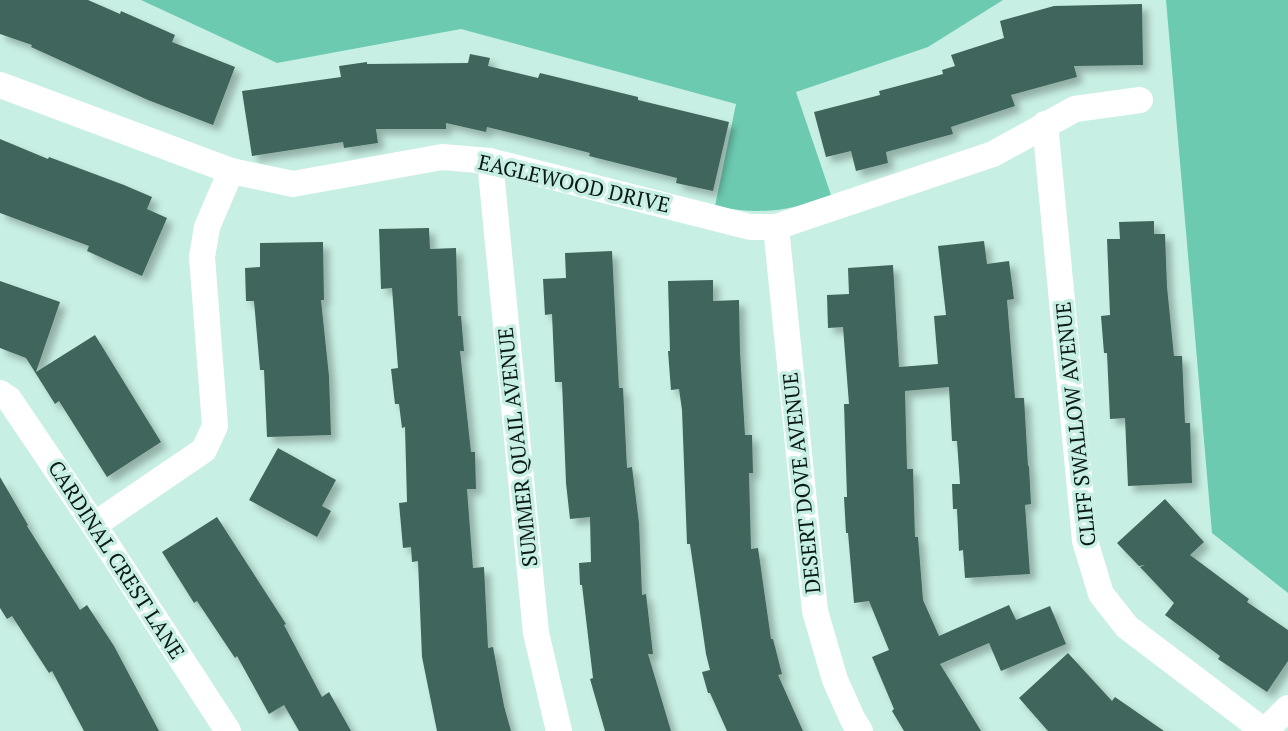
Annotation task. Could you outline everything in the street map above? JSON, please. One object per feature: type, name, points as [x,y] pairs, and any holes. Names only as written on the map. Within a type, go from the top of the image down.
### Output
[{"type":"street","name":"EAGLEWOOD DRIVE","points":[[0,85],[232,171],[293,184],[442,157],[490,162],[750,227],[776,227],[993,153],[1075,109],[1140,100]]},
{"type":"street","name":"CLIFF SWALLOW AVENUE","points":[[1045,124],[1085,541],[1101,594],[1127,627],[1265,731]]},
{"type":"street","name":"SUMMER QUAIL AVENUE","points":[[490,162],[536,633],[559,731]]},
{"type":"street","points":[[94,525],[204,450],[215,426],[202,257],[207,227],[232,171]]},
{"type":"street","name":"DESERT DOVE AVENUE","points":[[776,227],[815,611],[835,680],[860,731]]},
{"type":"street","name":"CARDINAL CREST LANE","points":[[0,393],[9,399],[94,525],[228,731]]},
{"type":"street","points":[[1265,731],[1288,708]]},
{"type":"green space","points":[[141,0],[1003,0],[928,47],[796,92],[831,195],[802,205],[760,211],[715,206],[736,104],[461,29],[277,63]]},
{"type":"green space","points":[[1166,0],[1288,0],[1288,593],[1212,533]]},
{"type":"building","points":[[0,0],[88,0],[120,14],[121,11],[175,35],[172,42],[235,67],[213,125],[148,100],[31,47],[32,45],[0,34]]},
{"type":"building","points":[[1142,4],[1143,65],[1074,66],[1077,77],[1011,95],[1015,106],[951,127],[953,134],[886,152],[888,163],[856,171],[851,151],[826,157],[814,112],[880,95],[879,91],[943,74],[942,70],[955,66],[951,55],[1004,38],[1000,21],[1054,6]]},
{"type":"building","points":[[470,54],[490,58],[488,66],[538,78],[540,73],[729,122],[713,191],[676,183],[677,178],[524,136],[487,127],[486,132],[446,123],[446,129],[376,129],[378,143],[344,148],[343,142],[252,156],[242,91],[341,77],[339,66],[367,62],[468,63]]},
{"type":"building","points":[[0,139],[152,197],[147,209],[167,218],[142,276],[87,251],[89,246],[0,213]]},
{"type":"building","points":[[1154,221],[1154,234],[1165,234],[1174,356],[1182,356],[1185,423],[1190,423],[1192,483],[1128,486],[1125,418],[1110,419],[1107,353],[1104,353],[1101,316],[1110,315],[1107,239],[1120,239],[1119,222]]},
{"type":"building","points":[[429,228],[430,249],[456,248],[458,316],[461,316],[464,351],[460,351],[471,452],[475,452],[476,489],[467,489],[473,568],[484,567],[488,648],[493,647],[511,731],[437,731],[422,657],[418,561],[412,562],[411,547],[403,548],[399,503],[407,502],[405,427],[402,428],[399,404],[395,404],[391,369],[398,368],[392,288],[381,289],[379,229]]},
{"type":"building","points":[[984,241],[987,264],[1009,261],[1014,299],[1007,300],[1015,398],[1024,398],[1029,466],[1031,504],[1025,505],[1030,574],[965,578],[963,550],[959,551],[957,509],[953,509],[952,484],[960,484],[957,441],[952,441],[949,387],[905,391],[907,469],[913,469],[915,537],[918,537],[923,600],[939,636],[1009,605],[1016,620],[1050,606],[1066,644],[1001,671],[989,643],[940,664],[981,731],[904,731],[892,711],[894,709],[872,657],[889,650],[869,601],[854,603],[844,497],[847,497],[844,404],[849,404],[843,327],[828,328],[827,295],[849,294],[848,268],[893,265],[899,367],[938,364],[934,316],[946,315],[938,246]]},
{"type":"building","points":[[323,242],[324,300],[321,300],[329,376],[331,435],[267,437],[264,370],[260,370],[254,301],[246,301],[245,268],[260,267],[260,243]]},
{"type":"building","points":[[612,251],[619,388],[623,388],[627,468],[632,467],[639,523],[642,595],[646,594],[653,654],[648,654],[671,731],[605,731],[590,679],[593,678],[580,585],[579,563],[591,562],[590,517],[570,519],[562,382],[555,382],[552,314],[545,315],[543,279],[566,278],[565,253]]},
{"type":"building","points":[[713,280],[713,301],[739,300],[745,435],[752,435],[753,473],[749,473],[751,549],[758,548],[771,639],[782,674],[778,675],[803,731],[727,731],[708,693],[702,672],[710,670],[690,544],[687,544],[682,410],[679,389],[671,390],[668,351],[668,281]]},
{"type":"building","points":[[0,281],[60,302],[36,372],[95,335],[161,442],[107,477],[59,401],[55,404],[26,358],[0,348]]},
{"type":"building","points":[[278,448],[336,480],[322,506],[331,511],[317,537],[249,500]]},
{"type":"building","points":[[0,477],[27,526],[80,610],[87,605],[114,646],[159,731],[84,731],[52,671],[49,673],[12,616],[7,619],[0,608]]},
{"type":"building","points":[[1165,499],[1204,542],[1190,555],[1249,599],[1247,602],[1288,630],[1288,661],[1267,692],[1218,659],[1220,656],[1165,615],[1174,603],[1140,567],[1145,565],[1139,566],[1117,543]]},
{"type":"building","points":[[217,517],[286,624],[284,625],[322,697],[329,692],[351,731],[299,731],[284,705],[269,714],[237,656],[235,658],[197,601],[194,603],[162,552]]},
{"type":"building","points":[[1068,653],[1112,701],[1115,697],[1164,731],[1048,731],[1019,698]]}]
